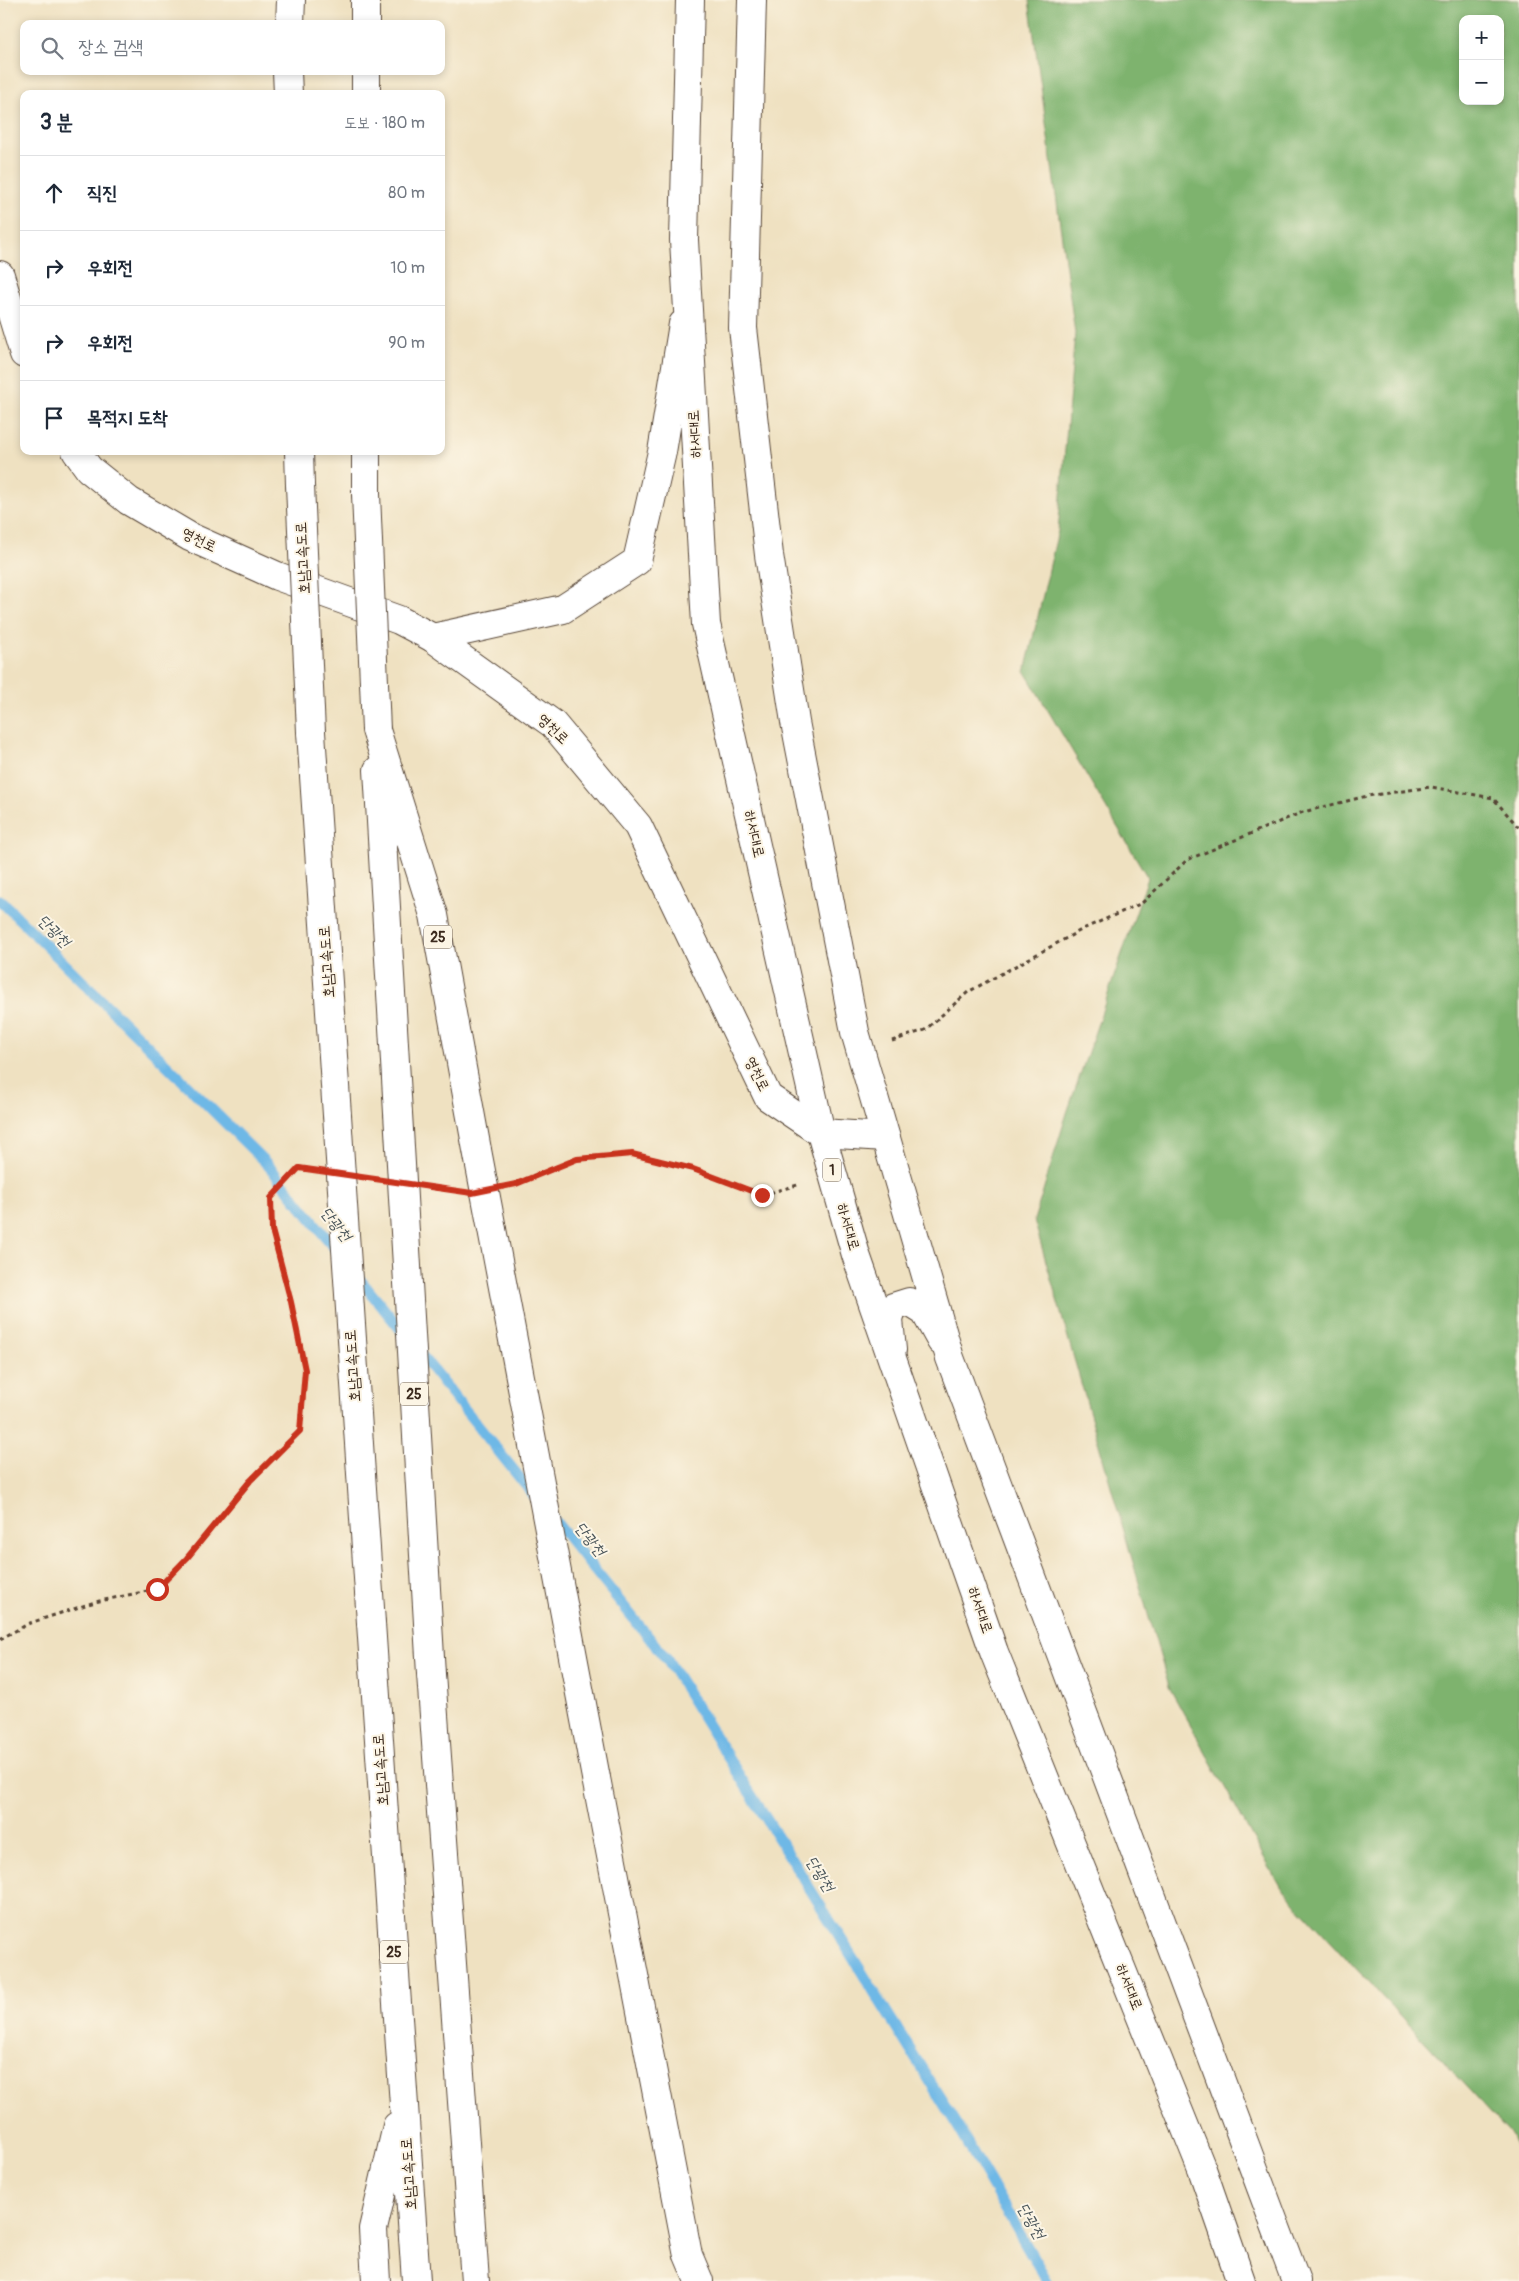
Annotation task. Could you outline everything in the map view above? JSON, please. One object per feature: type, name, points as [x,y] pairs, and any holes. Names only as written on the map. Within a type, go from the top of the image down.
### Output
[{"type":"main road","points":[[290,20],[291,0]]},
{"type":"main road","points":[[365,0],[365,20]]},
{"type":"main road","name":"하서대로","points":[[690,0],[684,240],[706,624],[821,1133],[856,1255],[994,1652],[1202,2169],[1241,2281]]},
{"type":"main road","points":[[752,0],[743,328],[769,555],[793,712],[860,1051],[950,1358],[1296,2281]]},
{"type":"main road","points":[[287,75],[288,90]]},
{"type":"main road","points":[[366,75],[366,90]]},
{"type":"main road","points":[[0,275],[20,341]]},
{"type":"main road","points":[[433,638],[564,609],[637,561],[662,452],[687,301]]},
{"type":"main road","name":"영천로","points":[[79,455],[89,469],[129,501],[190,537],[277,576],[399,620],[433,638],[552,724],[638,826],[768,1098],[821,1133],[885,1137]]},
{"type":"main road","name":"호남고속도로","points":[[299,455],[312,732],[416,2281]]},
{"type":"main road","name":"25","points":[[366,455],[376,730],[431,1674],[475,2281]]},
{"type":"main road","name":"25","points":[[376,730],[434,915],[596,1778],[688,2255],[699,2281]]},
{"type":"main road","points":[[892,1358],[889,1320],[893,1307],[909,1302],[925,1312],[950,1358]]},
{"type":"main road","points":[[376,2281],[373,2229],[404,2098]]},
{"type":"path","points":[[860,1051],[925,1030],[968,992],[1083,929],[1142,903],[1187,860],[1303,812],[1367,796],[1431,788],[1492,798],[1519,828]]},
{"type":"path","points":[[516,1184],[577,1159],[632,1154],[693,1169],[762,1195],[833,1174]]},
{"type":"path","points":[[0,1639],[30,1623],[85,1605],[157,1589],[187,1558],[250,1481],[300,1431],[305,1370],[291,1302],[272,1230],[271,1198],[299,1168],[309,1170]]},
{"type":"path","points":[[434,1188],[453,1190]]},
{"type":"green space","points":[[1029,0],[1519,0],[1519,2153],[1511,2135],[1281,1888],[1169,1687],[1034,1220],[1067,1113],[1148,878],[1025,672],[1058,531],[1075,333]]},
{"type":"waterway","name":"단광천","points":[[0,900],[268,1165],[341,1256]]},
{"type":"waterway","name":"단광천","points":[[353,1271],[406,1336]]},
{"type":"waterway","name":"단광천","points":[[417,1350],[536,1498]]},
{"type":"waterway","name":"단광천","points":[[554,1520],[668,1661],[957,2125],[1047,2281]]},
{"type":"route","points":[[157,1589],[187,1558],[250,1481],[300,1431],[305,1370],[291,1302],[272,1230],[271,1198],[299,1168],[472,1193],[516,1184],[577,1159],[632,1154],[693,1169],[762,1195]]}]
